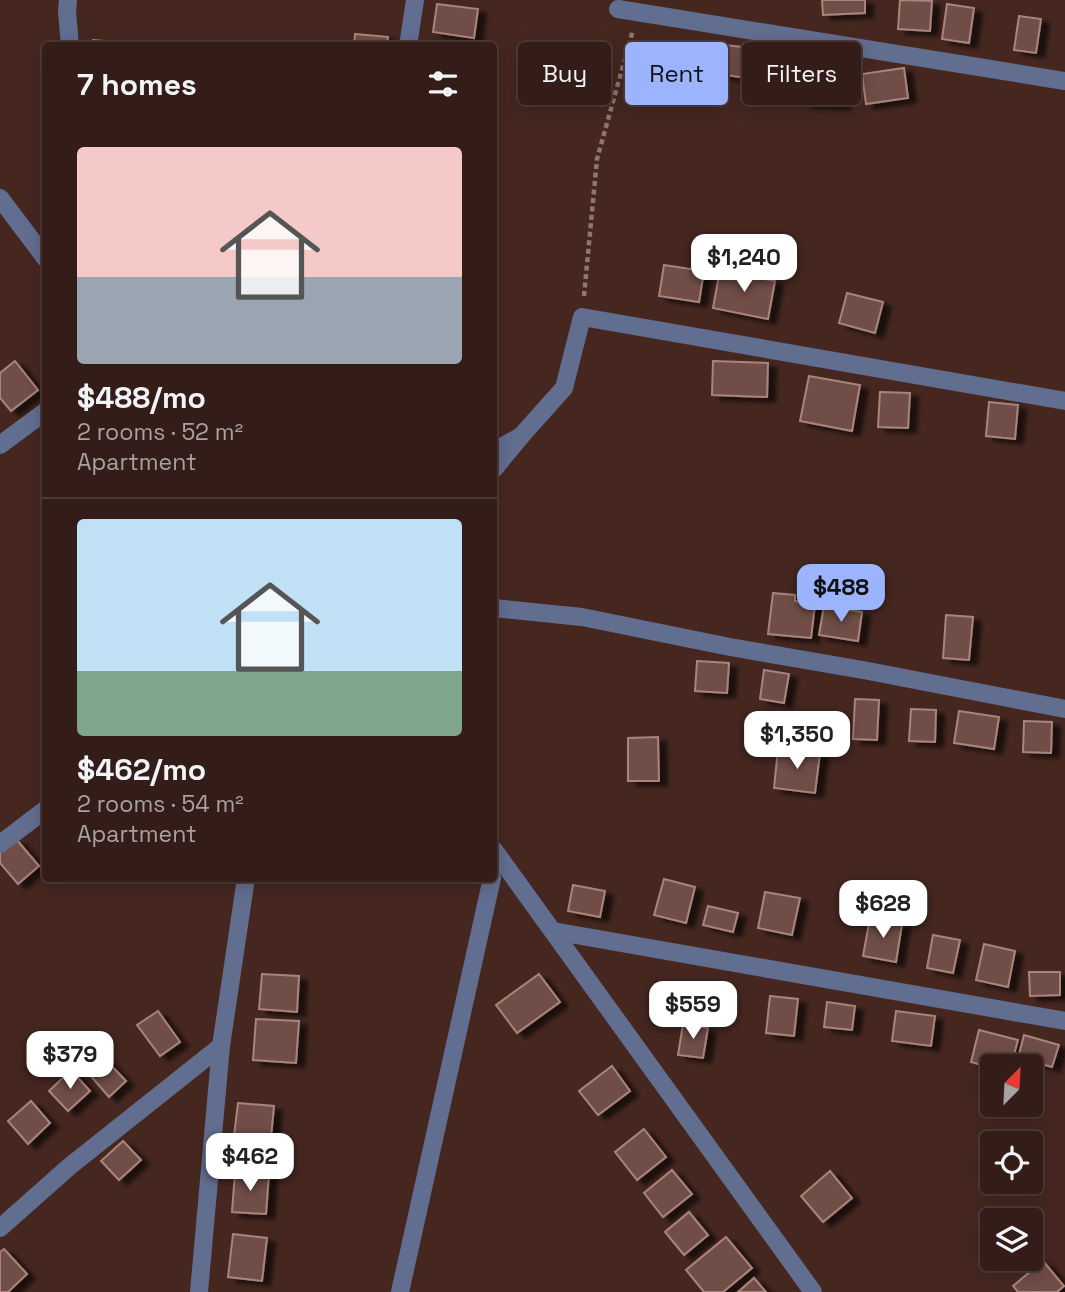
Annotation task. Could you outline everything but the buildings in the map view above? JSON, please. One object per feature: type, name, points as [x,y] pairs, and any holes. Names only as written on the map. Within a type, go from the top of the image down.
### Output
[{"type":"street","points":[[68,0],[70,42]]},
{"type":"street","points":[[409,42],[415,0]]},
{"type":"street","points":[[618,9],[1065,81]]},
{"type":"street","points":[[0,198],[42,254]]},
{"type":"street","points":[[497,465],[564,388],[582,317],[1065,401]]},
{"type":"street","points":[[0,445],[42,414]]},
{"type":"street","points":[[497,450],[521,436]]},
{"type":"street","points":[[497,608],[582,617],[1065,709]]},
{"type":"street","points":[[0,844],[42,812]]},
{"type":"street","points":[[497,854],[813,1292]]},
{"type":"street","points":[[199,1292],[221,1046],[245,882]]},
{"type":"street","points":[[400,1292],[492,882]]},
{"type":"street","points":[[553,931],[1065,1021]]},
{"type":"street","points":[[0,1228],[70,1166],[221,1046]]},
{"type":"path","points":[[582,317],[597,159],[639,12]]}]
